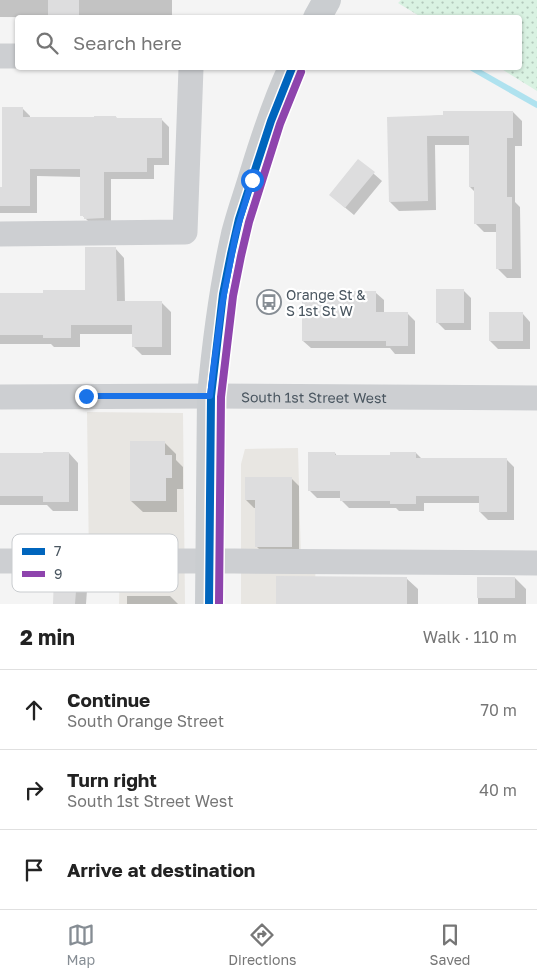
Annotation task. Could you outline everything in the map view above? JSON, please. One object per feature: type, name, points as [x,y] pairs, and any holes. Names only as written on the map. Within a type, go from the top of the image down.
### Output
[{"type":"main road","points":[[319,15],[327,0]]},
{"type":"main road","points":[[209,604],[210,396],[222,305],[236,233],[261,150],[283,87],[291,70]]},
{"type":"street","points":[[0,56],[15,56]]},
{"type":"street","points":[[0,234],[185,232],[191,70]]},
{"type":"street","name":"South 1st Street West","points":[[0,397],[537,398]]},
{"type":"street","points":[[178,561],[537,563]]},
{"type":"shaded area","points":[[87,412],[183,413],[185,604],[119,604],[119,592],[178,592],[178,534],[89,534]]},
{"type":"shaded area","points":[[298,448],[301,561],[315,561],[316,604],[241,604],[241,464],[245,449]]},
{"type":"green space","points":[[401,0],[537,0],[537,91],[503,70],[522,70],[522,15],[418,15],[398,3]]},
{"type":"building","points":[[48,0],[79,0],[79,15],[48,15]]},
{"type":"building","points":[[2,107],[23,107],[23,117],[116,116],[116,118],[162,118],[162,158],[147,158],[147,172],[104,172],[104,218],[84,219],[84,216],[80,216],[80,169],[30,169],[30,206],[0,206],[0,187],[2,187]]},
{"type":"building","points":[[443,111],[513,111],[513,138],[507,138],[507,197],[512,197],[512,269],[496,269],[496,224],[474,224],[474,187],[469,187],[469,136],[427,136],[428,201],[389,202],[387,117],[443,115]]},
{"type":"building","points":[[358,159],[375,172],[345,208],[329,195]]},
{"type":"building","points":[[85,247],[116,247],[117,301],[162,301],[162,347],[132,347],[132,325],[71,325],[71,338],[43,338],[43,335],[0,335],[0,293],[43,293],[43,290],[85,290]]},
{"type":"building","points":[[436,289],[464,289],[464,323],[436,323]]},
{"type":"building","points":[[349,291],[376,291],[376,312],[408,312],[408,346],[386,346],[386,341],[302,341],[302,295],[349,295]]},
{"type":"building","points":[[489,312],[523,312],[523,341],[489,341]]},
{"type":"building","points":[[130,441],[165,441],[165,455],[172,455],[172,478],[166,478],[166,501],[130,501]]},
{"type":"building","points":[[69,452],[69,502],[43,502],[43,496],[0,496],[0,453]]},
{"type":"building","points":[[308,452],[335,452],[335,455],[390,455],[390,452],[416,452],[416,458],[507,458],[507,512],[479,512],[479,496],[416,496],[416,504],[390,504],[390,501],[340,501],[340,491],[308,491]]},
{"type":"building","points":[[245,477],[292,477],[292,547],[255,547],[255,500],[245,500]]},
{"type":"building","points":[[276,576],[407,577],[407,604],[276,604]]},
{"type":"building","points":[[477,577],[515,577],[515,598],[477,598]]},
{"type":"building","points":[[53,592],[76,592],[75,604],[53,604]]},
{"type":"waterway","points":[[476,70],[537,105]]},
{"type":"transit line","name":"7","points":[[209,604],[211,396],[223,294],[239,219],[271,121],[291,70]]},
{"type":"transit line","name":"9","points":[[219,604],[221,397],[233,296],[249,222],[280,124],[301,72]]},
{"type":"place","name":"Orange St & S 1st St W","points":[[269,302]]},
{"type":"route","points":[[86,396],[210,396],[222,305],[236,233],[252,180]]}]
